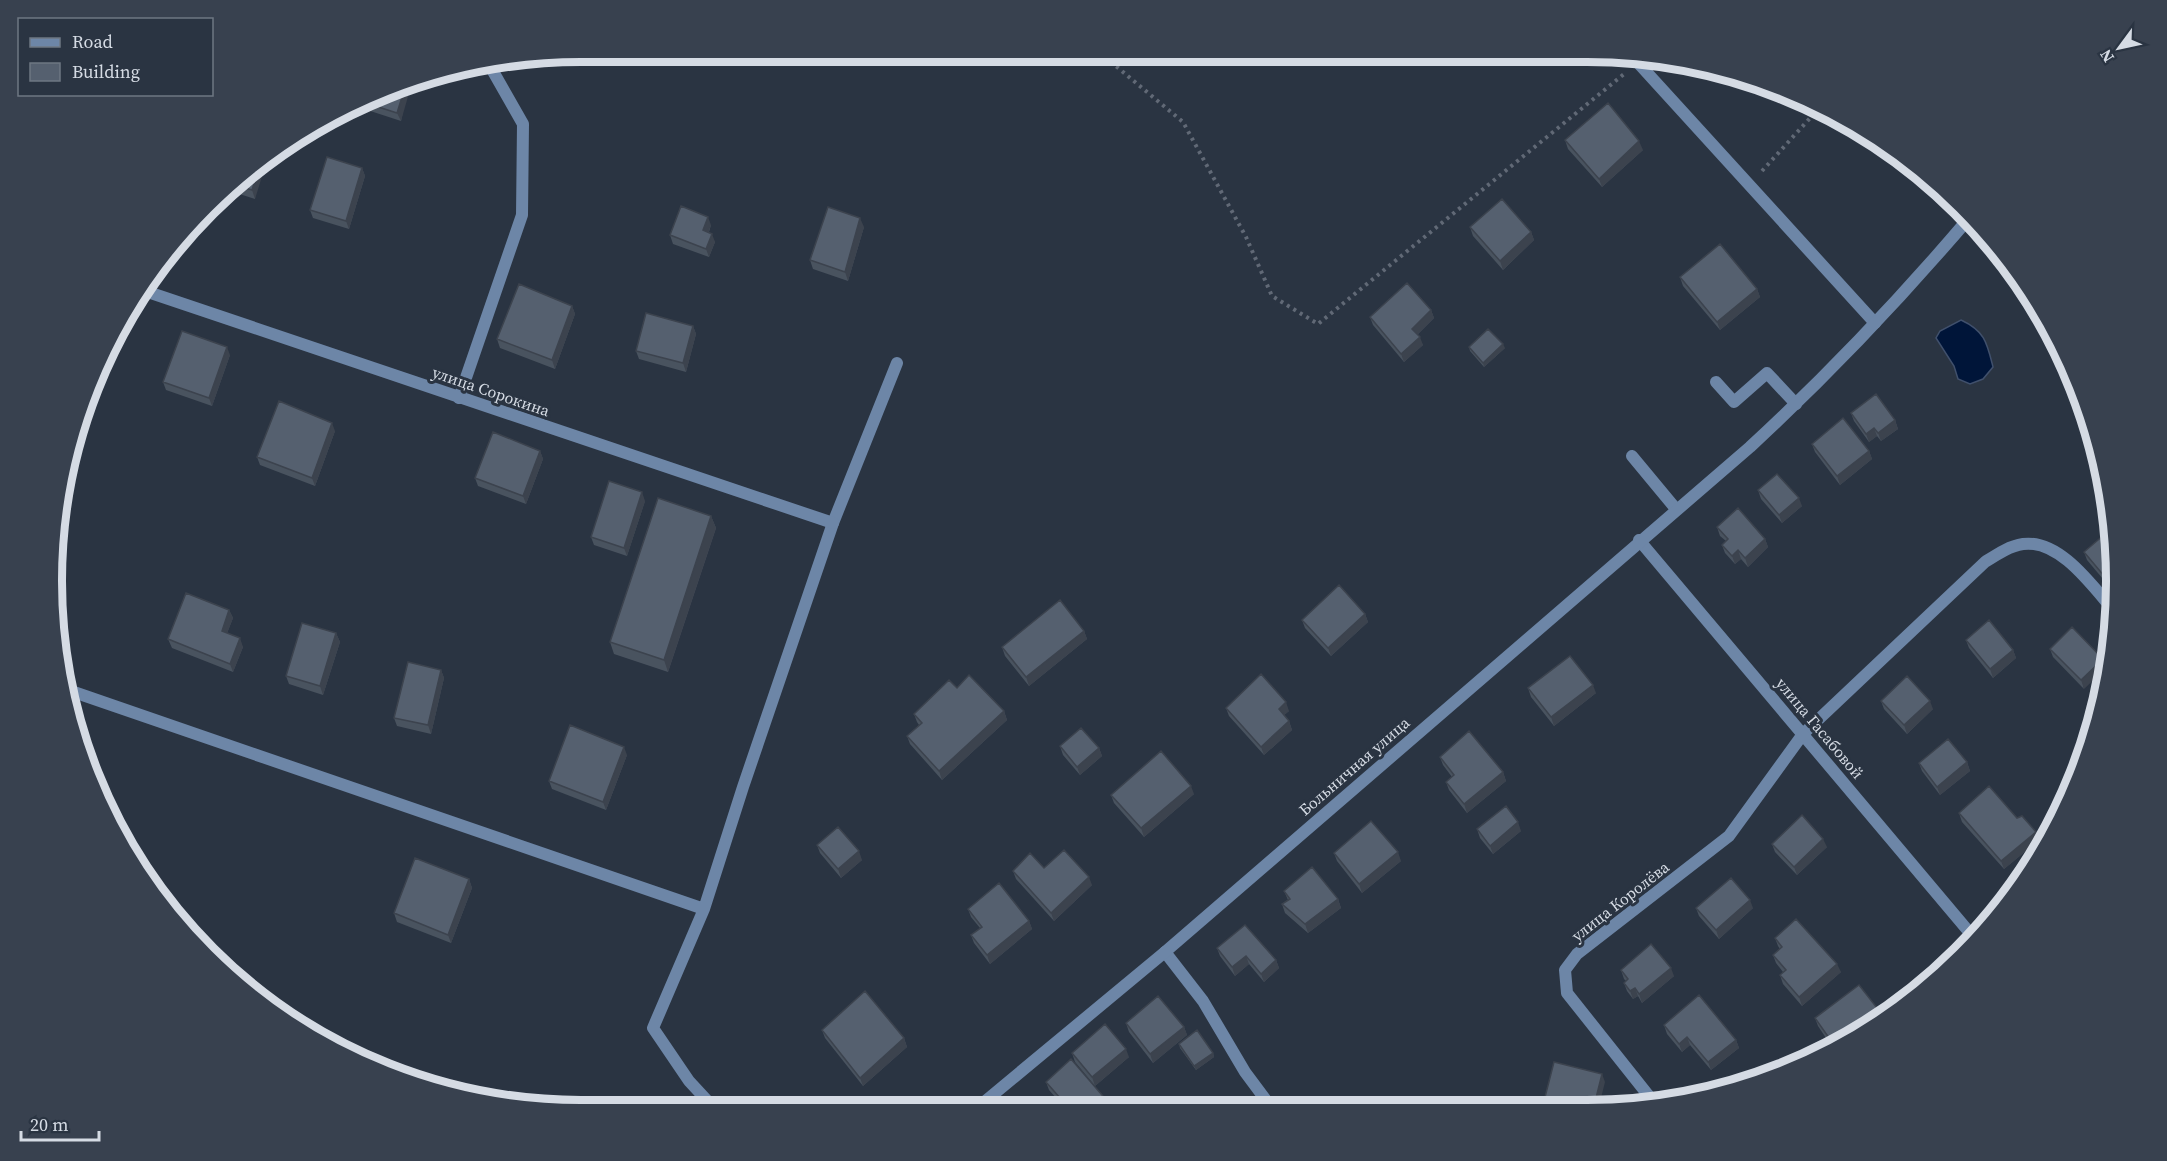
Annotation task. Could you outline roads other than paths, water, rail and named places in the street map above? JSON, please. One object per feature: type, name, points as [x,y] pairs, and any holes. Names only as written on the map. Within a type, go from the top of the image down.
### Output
[{"type":"street","points":[[1640,65],[1875,323]]},
{"type":"street","points":[[459,398],[522,216],[523,124],[492,69]]},
{"type":"street","name":"Больничная улица","points":[[987,1100],[1165,952],[1639,540],[1750,447],[1796,404],[1916,281],[1964,225]]},
{"type":"street","name":"улица Сорокина","points":[[149,292],[833,523]]},
{"type":"street","points":[[706,1100],[689,1082],[653,1028],[704,909],[833,523],[897,363]]},
{"type":"street","points":[[1716,382],[1734,402],[1767,373],[1796,404]]},
{"type":"street","points":[[1632,456],[1676,510]]},
{"type":"street","name":"улица Гасабовой","points":[[1639,540],[1969,931]]},
{"type":"street","name":"улица Королёва","points":[[1648,1095],[1567,993],[1565,970],[1577,954],[1729,836],[1803,734],[1984,562],[2009,548],[2023,544],[2043,545],[2060,554],[2105,601]]},
{"type":"street","points":[[73,692],[704,909]]},
{"type":"street","points":[[1165,952],[1203,1001],[1245,1072],[1266,1100]]},
{"type":"water","points":[[1961,320],[1980,333],[1989,351],[1993,367],[1983,379],[1970,384],[1958,379],[1954,366],[1936,338],[1940,331]]}]
